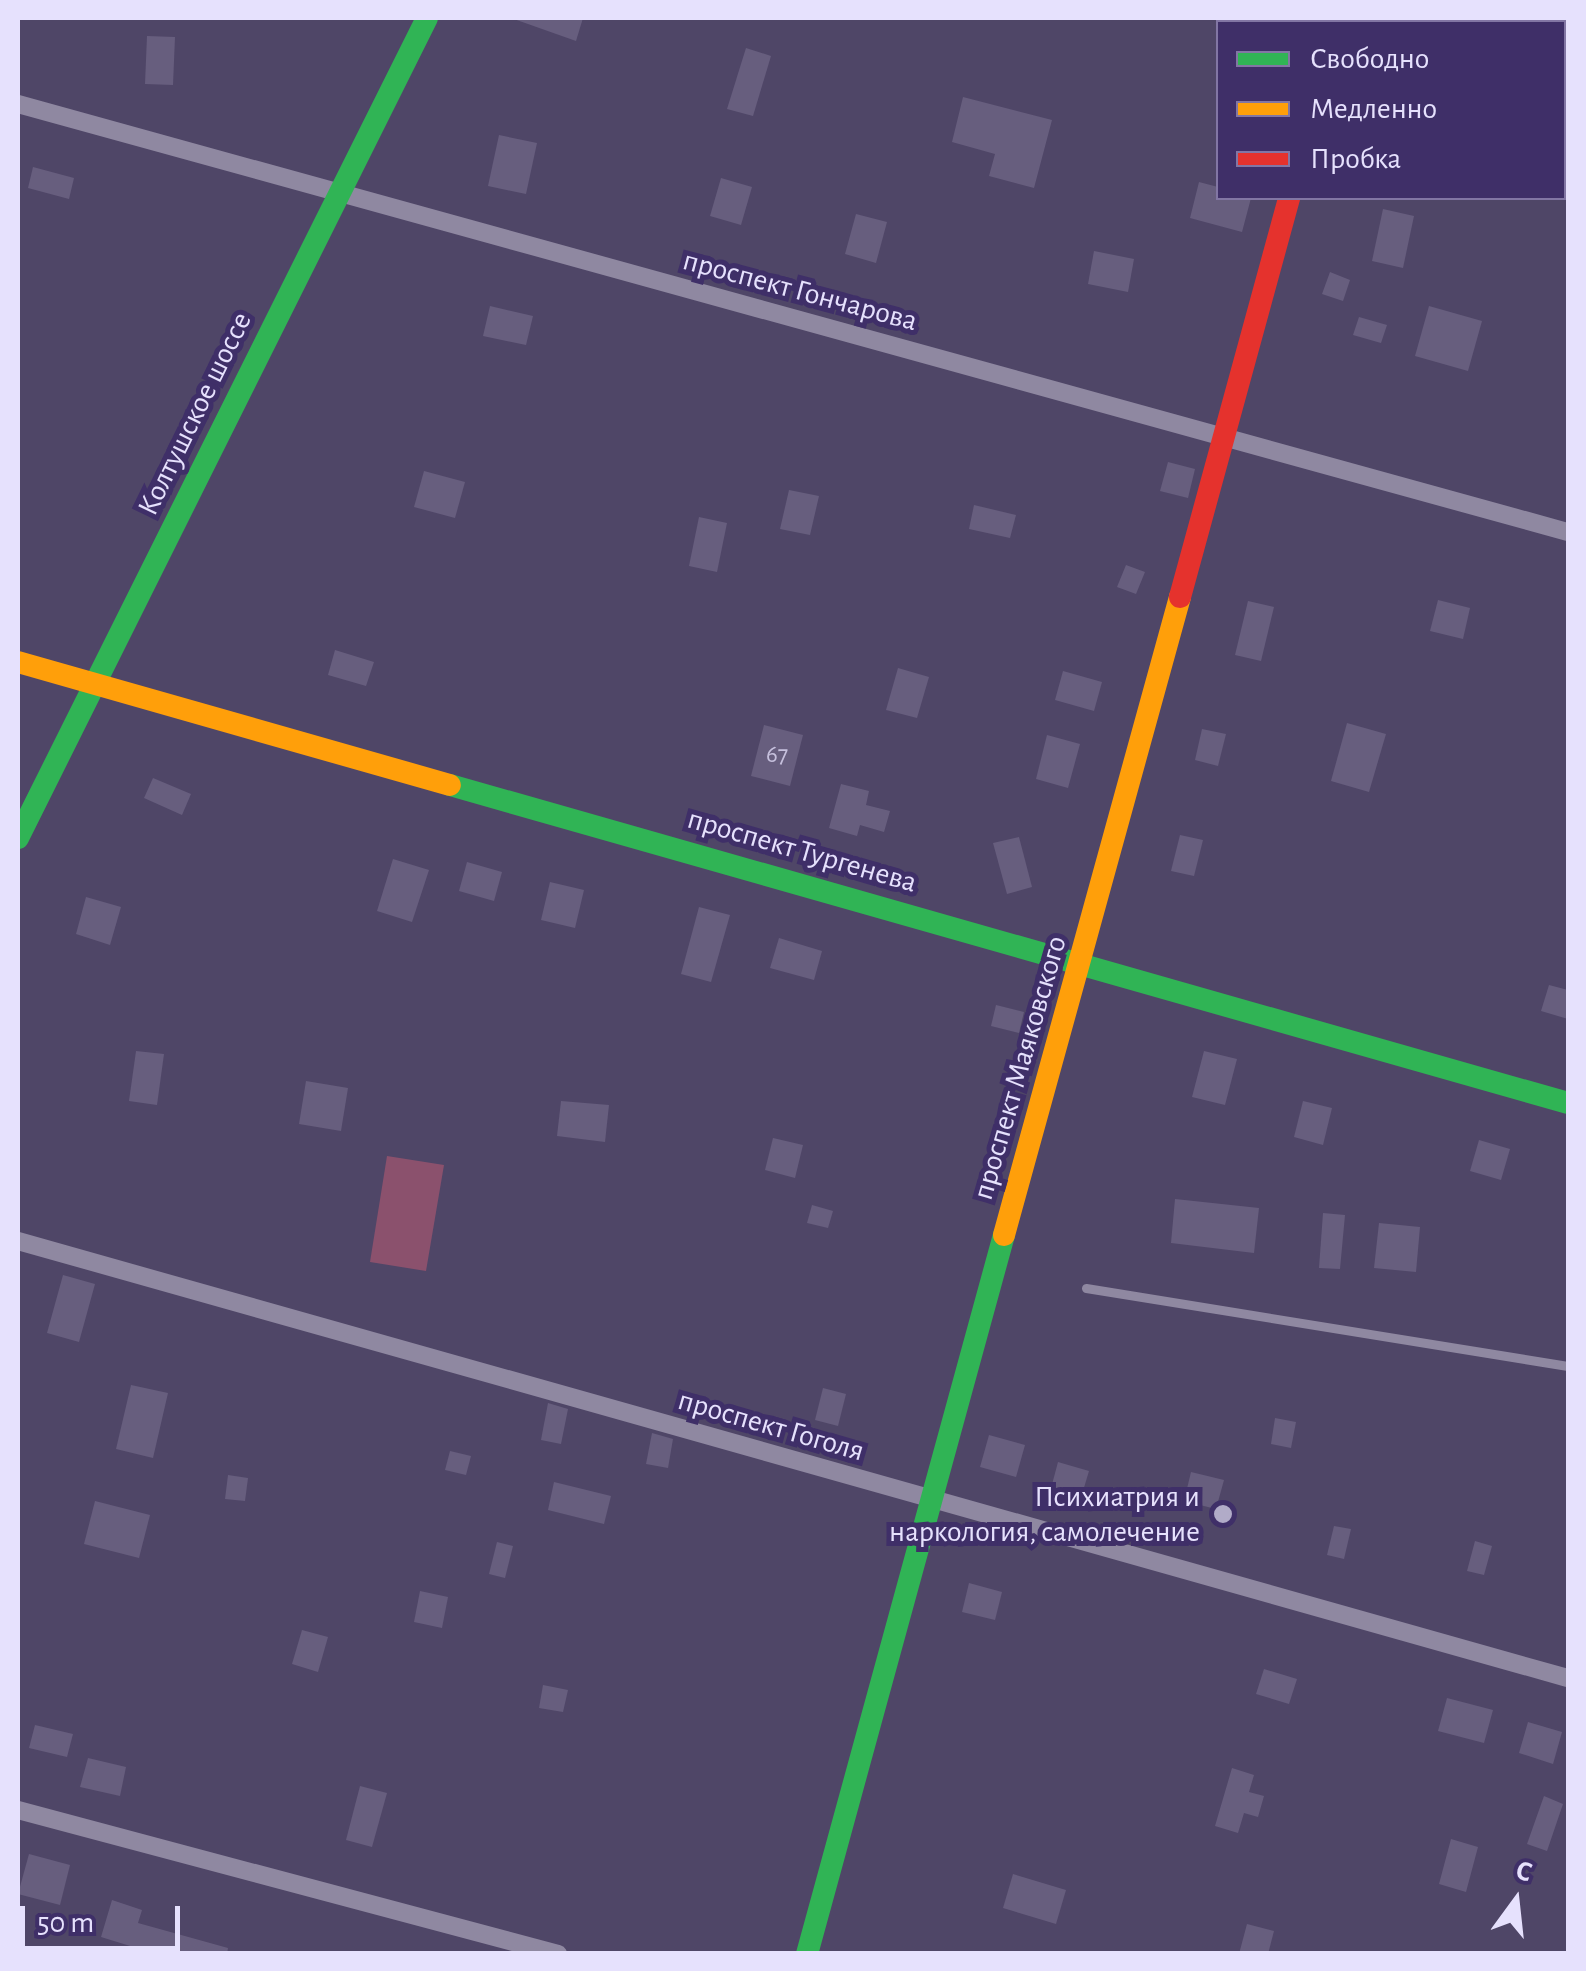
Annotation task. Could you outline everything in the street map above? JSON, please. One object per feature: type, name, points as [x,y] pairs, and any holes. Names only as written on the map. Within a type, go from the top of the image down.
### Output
[{"type":"street","name":"Колтушское шоссе","points":[[18,838],[427,18]]},
{"type":"street","name":"проспект Гончарова","points":[[18,104],[1568,532]]},
{"type":"street","name":"проспект Маяковского","points":[[807,1954],[1288,200]]},
{"type":"street","name":"проспект Тургенева","points":[[18,662],[1568,1103]]},
{"type":"street","name":"проспект Гоголя","points":[[18,1241],[1568,1678]]},
{"type":"street","points":[[18,1810],[558,1954]]},
{"type":"lane","points":[[1086,1288],[1568,1366]]},
{"type":"shaded area","points":[[387,1156],[444,1165],[426,1271],[370,1262]]},
{"type":"building","points":[[511,18],[583,18],[576,41]]},
{"type":"building","points":[[147,36],[175,37],[173,85],[145,84]]},
{"type":"building","points":[[746,48],[771,56],[753,116],[727,109]]},
{"type":"building","points":[[963,97],[1052,120],[1034,188],[989,176],[995,154],[952,142]]},
{"type":"building","points":[[499,135],[537,143],[526,194],[488,186]]},
{"type":"building","points":[[33,167],[74,178],[69,199],[28,188]]},
{"type":"building","points":[[721,178],[752,187],[741,225],[710,216]]},
{"type":"building","points":[[1199,182],[1216,186],[1216,200],[1250,200],[1242,232],[1190,218]]},
{"type":"building","points":[[1383,209],[1414,216],[1403,268],[1372,261]]},
{"type":"building","points":[[856,214],[887,222],[876,263],[845,254]]},
{"type":"building","points":[[1094,251],[1134,259],[1128,292],[1088,284]]},
{"type":"building","points":[[1330,272],[1350,280],[1343,301],[1322,294]]},
{"type":"building","points":[[490,306],[533,316],[526,345],[483,336]]},
{"type":"building","points":[[1429,306],[1482,321],[1468,371],[1415,356]]},
{"type":"building","points":[[1359,317],[1387,325],[1381,343],[1353,335]]},
{"type":"building","points":[[1168,462],[1195,469],[1188,498],[1160,491]]},
{"type":"building","points":[[424,471],[465,482],[455,518],[414,507]]},
{"type":"building","points":[[789,490],[819,496],[810,535],[780,529]]},
{"type":"building","points":[[974,505],[1016,515],[1010,538],[969,529]]},
{"type":"building","points":[[699,517],[727,523],[717,572],[689,566]]},
{"type":"building","points":[[1126,565],[1145,572],[1136,594],[1117,587]]},
{"type":"building","points":[[1438,600],[1470,608],[1463,639],[1430,631]]},
{"type":"building","points":[[1248,601],[1274,607],[1261,661],[1235,655]]},
{"type":"building","points":[[335,650],[374,662],[366,686],[328,675]]},
{"type":"building","points":[[898,668],[929,677],[917,718],[886,710]]},
{"type":"building","points":[[1063,671],[1102,682],[1094,711],[1055,700]]},
{"type":"building","points":[[1347,723],[1386,734],[1369,792],[1331,781]]},
{"type":"building","points":[[764,725],[803,735],[790,786],[751,776]]},
{"type":"building","points":[[1202,729],[1226,734],[1218,766],[1195,760]]},
{"type":"building","points":[[1047,735],[1080,744],[1068,788],[1036,779]]},
{"type":"building","points":[[153,778],[191,794],[182,815],[144,798]]},
{"type":"building","points":[[841,784],[869,791],[866,805],[890,811],[884,832],[860,825],[857,836],[829,828]]},
{"type":"building","points":[[1180,835],[1203,840],[1194,876],[1171,871]]},
{"type":"building","points":[[1019,837],[1032,887],[1007,894],[993,843]]},
{"type":"building","points":[[393,859],[429,870],[412,922],[377,911]]},
{"type":"building","points":[[467,862],[502,872],[494,901],[459,891]]},
{"type":"building","points":[[550,882],[584,890],[575,928],[541,920]]},
{"type":"building","points":[[86,897],[121,907],[110,945],[76,934]]},
{"type":"building","points":[[699,907],[730,915],[711,982],[681,974]]},
{"type":"building","points":[[779,938],[822,951],[814,980],[770,968]]},
{"type":"building","points":[[1549,985],[1568,990],[1568,1019],[1541,1011]]},
{"type":"building","points":[[996,1005],[1024,1012],[1019,1033],[991,1026]]},
{"type":"building","points":[[136,1051],[164,1054],[157,1105],[129,1101]]},
{"type":"building","points":[[1204,1051],[1237,1059],[1225,1105],[1192,1097]]},
{"type":"building","points":[[306,1081],[348,1088],[341,1131],[299,1124]]},
{"type":"building","points":[[561,1101],[609,1105],[605,1142],[557,1136]]},
{"type":"building","points":[[1303,1101],[1332,1108],[1323,1145],[1294,1137]]},
{"type":"building","points":[[773,1138],[803,1145],[795,1178],[765,1170]]},
{"type":"building","points":[[1479,1140],[1510,1149],[1501,1180],[1470,1171]]},
{"type":"building","points":[[1175,1199],[1259,1208],[1254,1253],[1171,1243]]},
{"type":"building","points":[[812,1205],[833,1211],[828,1228],[807,1223]]},
{"type":"building","points":[[1323,1213],[1345,1215],[1340,1269],[1319,1268]]},
{"type":"building","points":[[1379,1223],[1420,1227],[1416,1272],[1374,1268]]},
{"type":"building","points":[[63,1275],[95,1284],[79,1342],[47,1333]]},
{"type":"building","points":[[131,1385],[168,1393],[153,1458],[116,1449]]},
{"type":"building","points":[[823,1388],[846,1394],[838,1426],[815,1420]]},
{"type":"building","points":[[548,1403],[568,1409],[561,1444],[541,1440]]},
{"type":"building","points":[[1275,1418],[1296,1422],[1291,1448],[1271,1444]]},
{"type":"building","points":[[652,1433],[673,1439],[668,1468],[646,1464]]},
{"type":"building","points":[[989,1435],[1025,1445],[1016,1477],[980,1467]]},
{"type":"building","points":[[450,1451],[471,1456],[466,1475],[445,1470]]},
{"type":"building","points":[[1058,1462],[1089,1471],[1080,1501],[1050,1492]]},
{"type":"building","points":[[1191,1472],[1224,1480],[1216,1509],[1184,1501]]},
{"type":"building","points":[[228,1475],[248,1478],[245,1501],[225,1499]]},
{"type":"building","points":[[554,1482],[611,1496],[604,1524],[548,1510]]},
{"type":"building","points":[[95,1501],[150,1515],[139,1558],[84,1544]]},
{"type":"building","points":[[1334,1526],[1351,1529],[1344,1559],[1327,1555]]},
{"type":"building","points":[[1475,1541],[1492,1546],[1484,1575],[1467,1571]]},
{"type":"building","points":[[497,1542],[513,1546],[505,1578],[489,1574]]},
{"type":"building","points":[[969,1583],[1002,1592],[995,1620],[962,1612]]},
{"type":"building","points":[[420,1591],[448,1597],[442,1628],[414,1622]]},
{"type":"building","points":[[302,1630],[328,1637],[318,1672],[292,1664]]},
{"type":"building","points":[[1264,1669],[1297,1679],[1289,1704],[1256,1694]]},
{"type":"building","points":[[543,1685],[568,1690],[563,1712],[539,1708]]},
{"type":"building","points":[[1447,1698],[1493,1710],[1484,1743],[1438,1731]]},
{"type":"building","points":[[1528,1722],[1562,1732],[1553,1764],[1519,1753]]},
{"type":"building","points":[[35,1725],[73,1734],[67,1757],[29,1748]]},
{"type":"building","points":[[88,1758],[126,1767],[120,1796],[80,1787]]},
{"type":"building","points":[[1232,1768],[1254,1775],[1249,1792],[1264,1796],[1258,1817],[1244,1813],[1238,1833],[1215,1826]]},
{"type":"building","points":[[360,1786],[387,1793],[372,1847],[346,1840]]},
{"type":"building","points":[[1544,1796],[1563,1804],[1547,1851],[1527,1844]]},
{"type":"building","points":[[1451,1839],[1478,1847],[1466,1892],[1439,1884]]},
{"type":"building","points":[[29,1854],[70,1865],[60,1905],[18,1894]]},
{"type":"building","points":[[1013,1874],[1066,1890],[1056,1924],[1003,1908]]},
{"type":"building","points":[[112,1900],[142,1910],[138,1923],[228,1948],[227,1954],[156,1954],[101,1937]]},
{"type":"building","points":[[1247,1924],[1274,1931],[1268,1954],[1239,1954]]},
{"type":"traffic: fast","points":[[18,838],[427,18]]},
{"type":"traffic: fast","points":[[450,785],[1568,1103]]},
{"type":"traffic: fast","points":[[807,1954],[1004,1235]]},
{"type":"traffic: slow","points":[[1004,1235],[1180,597]]},
{"type":"traffic: slow","points":[[18,662],[450,785]]},
{"type":"traffic: jam","points":[[1180,597],[1288,200]]},
{"type":"place","name":"Психиатрия и наркология, самолечение","points":[[1223,1514]]}]
